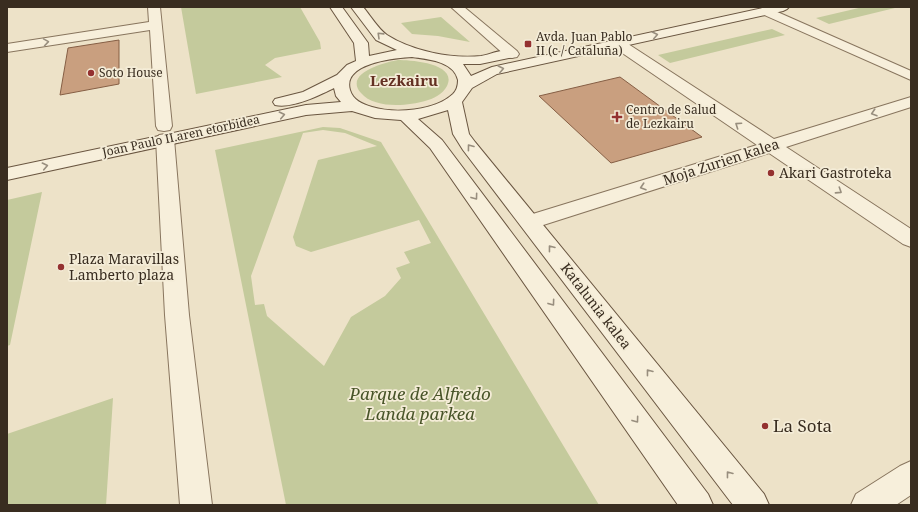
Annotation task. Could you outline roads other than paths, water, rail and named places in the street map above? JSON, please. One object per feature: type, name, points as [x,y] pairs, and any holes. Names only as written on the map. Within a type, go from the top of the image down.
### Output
[{"type":"street","points":[[154,7],[177,315],[196,505]]},
{"type":"street","points":[[336,7],[360,41],[363,62]]},
{"type":"street","points":[[357,7],[381,38],[412,53],[443,59],[480,60],[527,50]]},
{"type":"street","points":[[457,7],[512,54]]},
{"type":"street","points":[[542,47],[734,7]]},
{"type":"street","points":[[343,78],[340,88],[345,98],[356,106],[369,112],[386,115],[405,115],[435,109],[492,71],[783,7]]},
{"type":"street","points":[[766,11],[911,76]]},
{"type":"street","points":[[7,48],[156,25]]},
{"type":"street","points":[[617,44],[911,239]]},
{"type":"street","name":"Joan Paulo II.aren etorbidea","points":[[7,174],[300,98],[343,78],[351,69],[363,62],[394,54],[412,53]]},
{"type":"street","name":"Katalunia kalea","points":[[443,59],[457,66],[465,75],[460,93],[461,134],[753,505]]},
{"type":"street","name":"Moja Zurien kalea","points":[[530,222],[911,102]]},
{"type":"street","name":"Joan Paulo II.aren etorbidea","points":[[7,159],[306,110],[356,106]]},
{"type":"street","points":[[405,115],[436,144],[697,505]]},
{"type":"street","points":[[867,505],[911,477]]},
{"type":"place","name":"Avda. Juan Pablo II (c / Cataluña)","points":[[528,44]]},
{"type":"place","name":"Soto House","points":[[91,73]]},
{"type":"place","name":"Centro de Salud de Lezkairu","points":[[617,117]]},
{"type":"place","name":"Akari Gastroteka","points":[[771,173]]},
{"type":"place","name":"Plaza Maravillas Lamberto plaza","points":[[61,267]]},
{"type":"place","name":"La Sota","points":[[765,426]]},
{"type":"district","name":"Lezkairu","points":[[404,81]]},
{"type":"park label","name":"Parque de Alfredo Landa parkea","points":[[420,404]]}]
